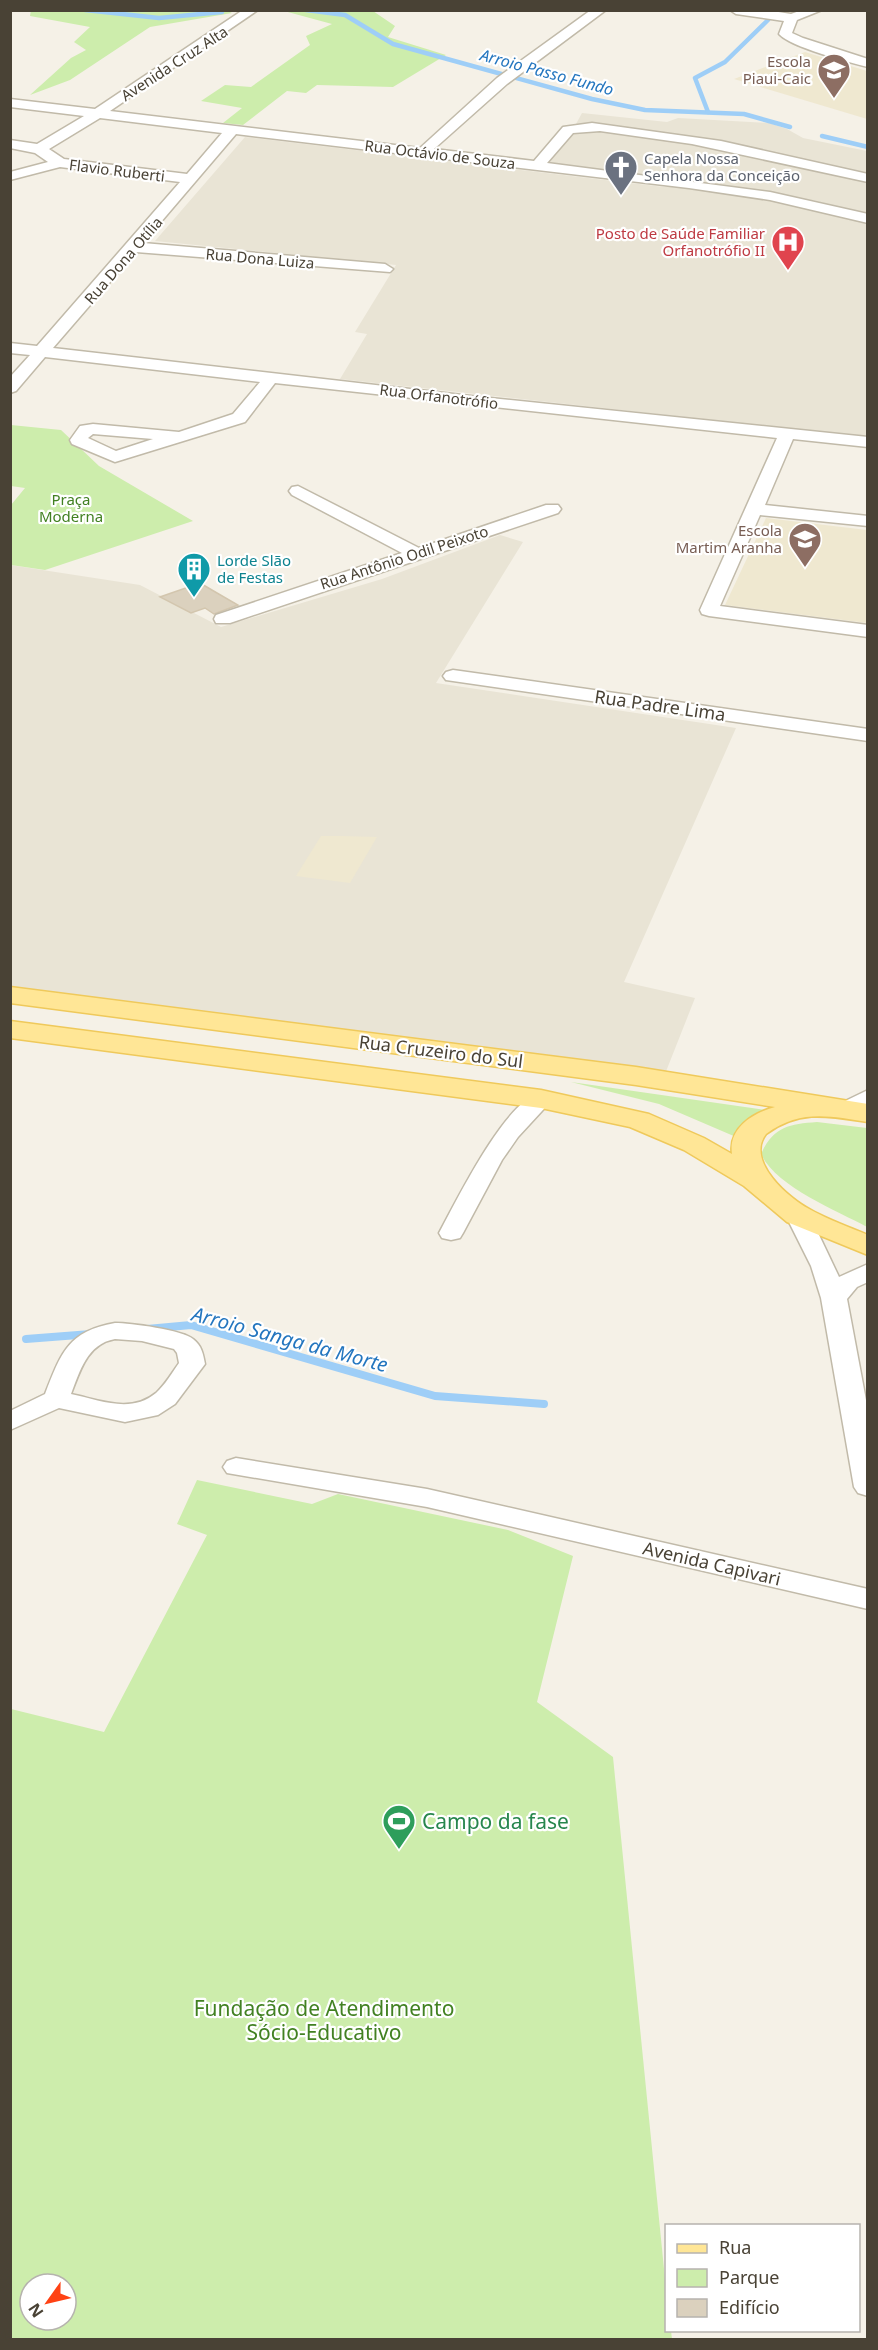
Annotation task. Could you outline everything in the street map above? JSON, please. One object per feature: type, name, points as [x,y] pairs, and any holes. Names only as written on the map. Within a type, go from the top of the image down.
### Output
[{"type":"main road","name":"Rua Cruzeiro do Sul","points":[[10,995],[861,1107]]},
{"type":"main road","name":"Rua Cruzeiro do Sul","points":[[10,1029],[541,1099],[639,1120],[694,1144],[755,1180],[798,1216],[867,1246]]},
{"type":"main road","points":[[755,1180],[746,1143],[755,1130],[772,1117],[795,1110],[818,1107],[861,1107]]},
{"type":"street","name":"Avenida Cruz Alta","points":[[39,148],[95,115],[252,10]]},
{"type":"street","points":[[423,152],[502,81],[600,10]]},
{"type":"street","points":[[736,10],[792,18],[816,10]]},
{"type":"street","points":[[792,18],[785,34],[798,41],[867,63]]},
{"type":"street","name":"Rua Octávio de Souza","points":[[10,103],[770,196],[867,219]]},
{"type":"street","points":[[537,166],[568,130],[588,127],[669,136],[750,150],[867,178]]},
{"type":"street","name":"Rua Dona Otília","points":[[10,388],[135,247],[233,129]]},
{"type":"street","name":"Flavio Ruberti","points":[[10,144],[39,148],[60,163],[192,179]]},
{"type":"street","points":[[10,176],[60,163]]},
{"type":"street","name":"Rua Dona Luiza","points":[[135,247],[385,269]]},
{"type":"street","name":"Rua Orfanotrófio","points":[[10,348],[867,442]]},
{"type":"street","points":[[183,437],[93,429],[86,430],[78,440],[115,457],[183,437],[239,418],[272,377]]},
{"type":"street","points":[[788,432],[710,610],[867,632]]},
{"type":"street","points":[[298,491],[415,554]]},
{"type":"street","name":"Rua Antônio Odil Peixoto","points":[[224,619],[552,509]]},
{"type":"street","points":[[756,509],[867,521]]},
{"type":"street","name":"Rua Padre Lima","points":[[453,676],[867,735]]},
{"type":"street","points":[[451,1233],[490,1160],[509,1132],[541,1099]]},
{"type":"street","points":[[798,1216],[823,1266],[834,1298],[867,1487]]},
{"type":"street","points":[[834,1298],[848,1282],[867,1271]]},
{"type":"street","points":[[10,1422],[56,1399],[125,1414],[149,1409],[166,1398],[192,1364],[190,1351],[183,1343],[113,1329],[98,1334],[79,1348],[56,1399]]},
{"type":"street","name":"Avenida Capivari","points":[[236,1467],[427,1498],[867,1599]]},
{"type":"shaded area","name":"Escola Piaui-Caic","points":[[805,52],[867,71],[867,119],[734,79]]},
{"type":"shaded area","points":[[582,113],[667,122],[678,118],[769,123],[803,138],[867,151],[867,215],[817,201],[702,183],[543,164],[570,135]]},
{"type":"shaded area","points":[[245,137],[664,187],[681,186],[766,199],[867,223],[867,437],[340,379],[367,334],[355,332],[396,265],[155,241]]},
{"type":"shaded area","name":"Escola Martim Aranha","points":[[766,518],[867,530],[867,623],[725,605]]},
{"type":"shaded area","points":[[500,535],[523,542],[436,683],[736,728],[624,982],[695,998],[665,1074],[11,990],[10,565],[140,585],[221,627],[382,579]]},
{"type":"shaded area","points":[[321,836],[377,837],[350,883],[296,876]]},
{"type":"green space","points":[[31,10],[225,10],[232,13],[150,27],[70,80],[30,95],[71,58],[86,50],[74,42],[90,27],[30,16]]},
{"type":"green space","points":[[284,11],[373,11],[395,26],[388,37],[446,55],[393,87],[317,85],[306,93],[287,91],[243,125],[223,123],[242,108],[201,101],[225,85],[251,87],[310,45],[306,36],[332,24]]},
{"type":"green space","name":"Praça Moderna","points":[[11,425],[61,430],[99,466],[193,521],[45,570],[11,565],[11,505],[25,488],[11,486]]},
{"type":"green space","points":[[571,1082],[765,1110],[741,1125],[736,1137],[659,1104]]},
{"type":"green space","points":[[817,1122],[867,1128],[867,1227],[793,1187],[768,1166],[761,1154],[771,1138],[783,1129],[798,1124]]},
{"type":"green space","name":"Fundação de Atendimento Sócio-Educativo","points":[[197,1480],[312,1504],[338,1494],[508,1530],[573,1556],[537,1702],[613,1757],[665,2279],[665,2332],[671,2332],[672,2339],[11,2339],[11,1709],[104,1732],[207,1535],[177,1524]]},
{"type":"building","name":"Lorde Slão de Festas","points":[[200,583],[238,605],[214,614],[205,608],[191,613],[160,597]]},
{"type":"waterway","name":"Arroio Passo Fundo","points":[[85,10],[159,18],[222,12]]},
{"type":"waterway","name":"Arroio Passo Fundo","points":[[306,10],[345,15],[393,44],[592,99],[645,110],[744,114],[790,127]]},
{"type":"waterway","points":[[708,112],[695,78],[725,62],[768,20]]},
{"type":"waterway","name":"Arroio Passo Fundo","points":[[822,136],[868,147]]},
{"type":"waterway","name":"Arroio Sanga da Morte","points":[[147,1329],[191,1325],[435,1396],[544,1404]]},
{"type":"waterway","name":"Arroio Sanga da Morte","points":[[26,1339],[91,1334]]},
{"type":"place","name":"Escola Piaui-Caic","points":[[834,99]]},
{"type":"place","name":"Capela Nossa Senhora da Conceição","points":[[621,196]]},
{"type":"place","name":"Posto de Saúde Familiar Orfanotrófio II","points":[[788,271]]},
{"type":"place","name":"Escola Martim Aranha","points":[[805,568]]},
{"type":"place","name":"Lorde Slão de Festas","points":[[194,598]]},
{"type":"place","name":"Campo da fase","points":[[399,1850]]}]
